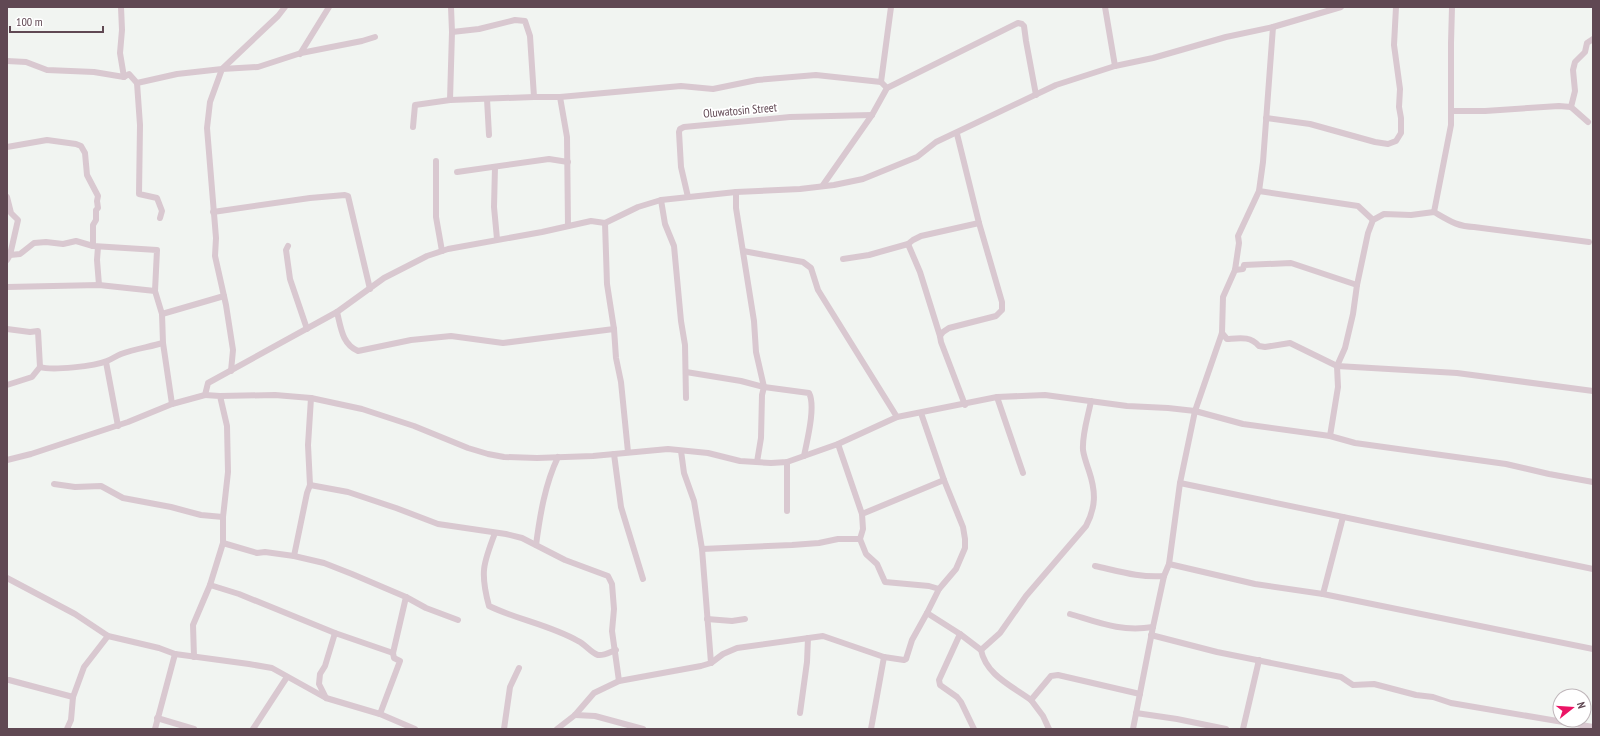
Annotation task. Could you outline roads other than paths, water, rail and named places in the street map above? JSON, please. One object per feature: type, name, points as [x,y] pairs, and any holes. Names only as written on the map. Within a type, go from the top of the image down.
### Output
[{"type":"street","points":[[121,7],[120,53],[124,77]]},
{"type":"street","points":[[231,371],[232,350],[224,296],[215,256],[216,238],[206,128],[210,102],[222,69],[278,16],[284,7]]},
{"type":"street","points":[[300,54],[330,7]]},
{"type":"street","points":[[450,100],[452,32],[451,7]]},
{"type":"street","points":[[881,82],[891,7]]},
{"type":"street","points":[[1105,7],[1115,66]]},
{"type":"street","points":[[205,395],[208,383],[337,312],[384,278],[442,250],[591,221],[605,223],[638,207],[661,200],[736,192],[787,190],[863,179],[917,157],[936,142],[957,134],[1056,85],[1115,66],[1154,58],[1226,37],[1273,27],[1341,7]]},
{"type":"street","points":[[1266,118],[1310,124],[1375,142],[1388,144],[1396,141],[1401,133],[1401,118],[1398,107],[1400,89],[1394,45],[1396,7]]},
{"type":"street","points":[[1434,212],[1451,125],[1450,43],[1452,7]]},
{"type":"street","points":[[452,32],[479,29],[515,20],[525,21],[530,36],[534,97]]},
{"type":"street","points":[[823,185],[872,115],[887,88],[1018,23],[1024,26],[1036,95]]},
{"type":"street","points":[[1133,729],[1151,635],[1164,576],[1169,564],[1180,483],[1195,411],[1222,333],[1223,296],[1235,270],[1239,243],[1238,236],[1259,191],[1263,162],[1273,27]]},
{"type":"street","points":[[137,83],[177,74],[258,67],[300,54],[362,41],[375,36]]},
{"type":"street","points":[[1571,107],[1574,91],[1573,70],[1575,62],[1585,52],[1587,43],[1593,39]]},
{"type":"street","points":[[7,61],[26,62],[47,70],[94,72],[124,77],[129,74],[137,83],[140,125],[138,194],[157,198],[162,211],[160,218]]},
{"type":"street","points":[[414,128],[415,106],[450,100],[560,97],[681,86],[713,89],[758,80],[816,75],[881,82],[887,88]]},
{"type":"street","points":[[560,97],[567,137],[568,226]]},
{"type":"street","points":[[487,99],[489,135]]},
{"type":"street","points":[[1451,111],[1485,111],[1559,106],[1571,107],[1588,122]]},
{"type":"street","name":"Oluwatosin Street","points":[[688,197],[681,167],[679,132],[680,129],[684,127],[790,116],[872,115]]},
{"type":"street","points":[[940,336],[949,328],[996,316],[1002,310],[1002,302],[979,223],[957,134]]},
{"type":"street","points":[[7,147],[47,140],[76,144],[83,148],[87,175],[98,196],[96,220],[93,225],[99,286]]},
{"type":"street","points":[[457,172],[549,160],[568,162]]},
{"type":"street","points":[[436,161],[436,217],[442,250]]},
{"type":"street","points":[[495,167],[494,207],[497,240]]},
{"type":"street","points":[[1259,191],[1358,206],[1373,220]]},
{"type":"street","points":[[736,192],[736,208],[754,321],[756,352],[764,387],[762,395],[761,427],[757,462]]},
{"type":"street","points":[[213,212],[310,198],[348,196],[370,289]]},
{"type":"street","points":[[7,197],[11,213],[18,220],[8,257],[20,254],[34,243],[46,242],[63,244],[76,241],[95,246],[157,250],[155,291],[162,314],[163,343],[172,404]]},
{"type":"street","points":[[661,200],[665,224],[674,246],[681,321],[685,345],[686,398]]},
{"type":"street","points":[[1330,436],[1338,387],[1337,366],[1345,348],[1368,233],[1373,220],[1384,214],[1411,216],[1434,212],[1463,227],[1474,227],[1589,242]]},
{"type":"street","points":[[605,223],[607,284],[614,329],[616,358],[621,382],[628,452]]},
{"type":"street","points":[[843,259],[869,255],[908,244],[921,236],[979,223]]},
{"type":"street","points":[[908,244],[920,272],[941,342],[965,405]]},
{"type":"street","points":[[288,246],[286,250],[290,279],[307,329]]},
{"type":"street","points":[[743,252],[803,262],[811,268],[818,290],[897,417]]},
{"type":"street","points":[[1235,270],[1243,269],[1244,265],[1291,263],[1357,286]]},
{"type":"street","points":[[7,287],[99,286],[155,291]]},
{"type":"street","points":[[162,314],[224,296]]},
{"type":"street","points":[[337,312],[345,341],[350,348],[358,351],[411,340],[452,336],[503,343],[614,329]]},
{"type":"street","points":[[7,329],[30,332],[38,331],[40,367],[32,377],[7,385]]},
{"type":"street","points":[[1222,333],[1227,339],[1245,337],[1254,340],[1259,346],[1290,344],[1337,366],[1457,373],[1593,391]]},
{"type":"street","points":[[40,367],[56,369],[106,362],[121,354],[163,343]]},
{"type":"street","points":[[106,362],[118,426]]},
{"type":"street","points":[[686,372],[741,380],[764,387],[809,393],[812,407],[804,456]]},
{"type":"street","points":[[7,460],[118,426],[172,404],[205,395],[275,395],[311,398],[362,409],[414,426],[488,454],[504,457],[558,457],[668,449],[708,453],[740,461],[771,463],[788,462],[838,444],[897,417],[997,398],[1045,395],[1127,406],[1195,411],[1243,424],[1330,436],[1356,443],[1506,464],[1593,482]]},
{"type":"street","points":[[194,657],[193,624],[210,585],[223,543],[223,517],[228,472],[227,426],[220,396]]},
{"type":"street","points":[[294,556],[310,485],[308,445],[311,398]]},
{"type":"street","points":[[997,398],[1023,473]]},
{"type":"street","points":[[981,650],[1000,633],[1026,596],[1086,526],[1092,514],[1094,497],[1091,477],[1083,451],[1084,437],[1091,401]]},
{"type":"street","points":[[557,729],[575,715],[594,693],[619,681],[711,663],[722,654],[737,648],[823,636],[884,657],[902,660],[906,659],[912,640],[939,589],[956,569],[965,548],[966,539],[963,527],[944,480],[921,413]]},
{"type":"street","points":[[838,444],[862,514],[863,529],[860,540],[866,554],[877,564],[885,582],[929,586],[939,589]]},
{"type":"street","points":[[681,451],[684,473],[694,501],[702,549],[711,663]]},
{"type":"street","points":[[614,454],[620,507],[643,579]]},
{"type":"street","points":[[536,545],[540,516],[558,457]]},
{"type":"street","points":[[787,511],[788,462]]},
{"type":"street","points":[[862,514],[944,480]]},
{"type":"street","points":[[1180,483],[1593,569]]},
{"type":"street","points":[[54,484],[75,487],[101,486],[122,498],[171,507],[201,515],[223,517]]},
{"type":"street","points":[[310,485],[348,492],[438,524],[506,534],[522,538],[565,560],[608,576],[612,584],[614,609],[612,631],[616,650],[619,681]]},
{"type":"street","points":[[1323,594],[1343,517]]},
{"type":"street","points":[[495,533],[486,555],[483,568],[484,584],[489,606],[501,612],[558,631],[579,641],[596,654],[604,654],[616,650]]},
{"type":"street","points":[[702,549],[819,543],[838,539],[860,540]]},
{"type":"street","points":[[223,543],[257,553],[265,552],[294,556],[324,563],[406,597],[426,608],[458,620]]},
{"type":"street","points":[[1169,564],[1255,584],[1323,594],[1593,649]]},
{"type":"street","points":[[1095,566],[1136,576],[1164,576]]},
{"type":"street","points":[[7,578],[75,614],[108,636],[159,648],[176,654],[272,668],[326,698],[380,714],[412,729]]},
{"type":"street","points":[[210,585],[239,594],[335,633],[393,653]]},
{"type":"street","points":[[380,714],[400,662],[394,658],[393,653],[406,597]]},
{"type":"street","points":[[927,613],[960,634],[981,650],[982,657],[993,673],[1031,700],[1043,716],[1049,729]]},
{"type":"street","points":[[1070,614],[1118,628],[1138,629],[1153,627]]},
{"type":"street","points":[[707,619],[732,621],[745,618]]},
{"type":"street","points":[[326,698],[319,684],[320,674],[325,666],[335,633]]},
{"type":"street","points":[[960,634],[939,680],[940,685],[957,697],[961,702],[974,729]]},
{"type":"street","points":[[1151,635],[1217,652],[1341,677],[1353,684],[1374,684],[1433,697],[1451,703],[1593,727]]},
{"type":"street","points":[[67,729],[71,720],[73,697],[84,667],[108,636]]},
{"type":"street","points":[[800,713],[807,662],[808,638]]},
{"type":"street","points":[[155,729],[176,654]]},
{"type":"street","points":[[871,729],[884,657]]},
{"type":"street","points":[[1243,729],[1259,660]]},
{"type":"street","points":[[504,729],[510,687],[519,668]]},
{"type":"street","points":[[1031,700],[1051,676],[1058,675],[1140,694]]},
{"type":"street","points":[[253,729],[287,677]]},
{"type":"street","points":[[9,680],[73,697]]},
{"type":"street","points":[[1136,714],[1226,729]]},
{"type":"street","points":[[575,715],[595,716],[643,729]]},
{"type":"street","points":[[157,718],[194,729]]}]
